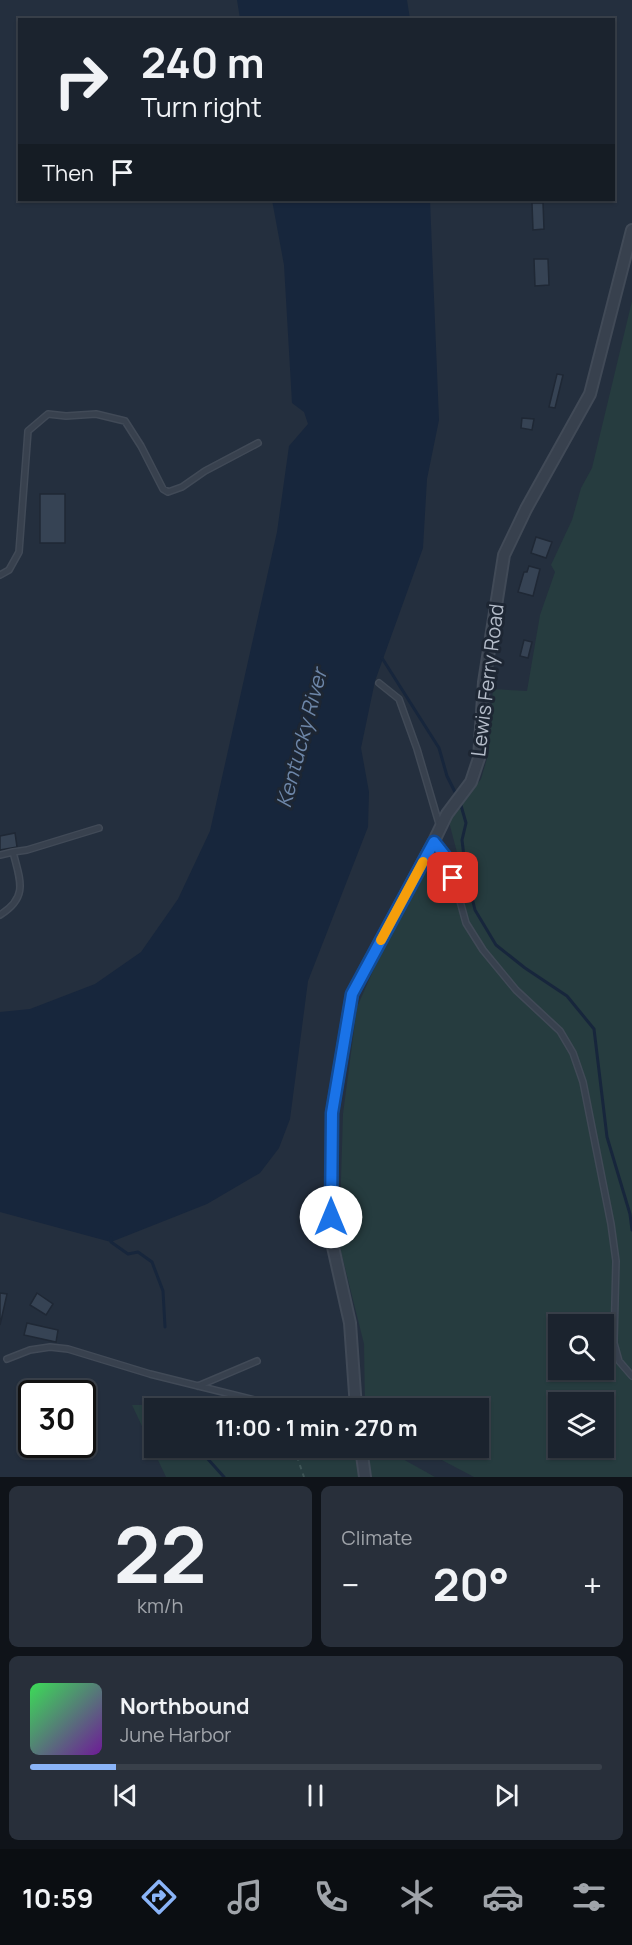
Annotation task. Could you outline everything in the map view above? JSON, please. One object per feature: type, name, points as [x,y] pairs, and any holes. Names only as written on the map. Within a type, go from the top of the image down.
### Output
[{"type":"street","name":"Lewis Ferry Road","points":[[356,1398],[350,1323],[331,1238],[332,1113],[352,994],[447,814],[471,782],[479,758],[484,682],[504,555],[590,394],[632,231]]},
{"type":"street","points":[[363,1458],[366,1477]]},
{"type":"lane","points":[[0,575],[9,570],[19,552],[28,431],[48,414],[66,416],[96,414],[125,422],[141,446],[163,489],[168,492],[182,487],[205,471],[258,443]]},
{"type":"lane","points":[[379,682],[399,699],[417,749],[440,828]]},
{"type":"lane","points":[[0,855],[27,850],[99,828]]},
{"type":"lane","points":[[434,842],[449,861],[466,923],[483,950],[516,990],[560,1031],[573,1053],[583,1082],[611,1224],[616,1260],[614,1343],[619,1361],[632,1376]]},
{"type":"lane","points":[[0,915],[11,908],[19,897],[21,884],[13,852]]},
{"type":"lane","points":[[7,1359],[30,1350],[50,1347],[68,1349],[244,1398]]},
{"type":"lane","points":[[198,1386],[257,1361]]},
{"type":"path","points":[[297,1458],[304,1477]]},
{"type":"green space","points":[[632,301],[632,1477],[474,1477],[438,1458],[489,1458],[489,1398],[365,1398],[364,1344],[339,1244],[343,1114],[357,1007],[380,955],[427,867],[445,870],[459,860],[449,822],[481,779],[488,755],[493,689],[527,691],[540,615],[555,572],[551,565],[572,520],[581,488],[592,468]]},
{"type":"green space","points":[[132,1405],[144,1405],[144,1430]]},
{"type":"green space","points":[[157,1458],[401,1458],[435,1477],[166,1477]]},
{"type":"water","points":[[237,0],[407,0],[410,18],[240,18]]},
{"type":"water","name":"Kentucky River","points":[[272,201],[430,201],[439,420],[427,479],[423,548],[375,681],[361,748],[369,792],[368,827],[308,981],[290,1119],[279,1148],[260,1173],[207,1204],[111,1242],[0,1212],[0,1012],[30,1009],[95,984],[141,952],[178,899],[210,831],[277,532],[289,446],[308,424],[304,412],[292,403],[284,265]]},
{"type":"building","points":[[532,203],[543,203],[544,229],[533,230]]},
{"type":"building","points":[[534,259],[548,259],[549,285],[535,286]]},
{"type":"building","points":[[557,374],[563,375],[555,408],[549,407]]},
{"type":"building","points":[[522,418],[534,419],[532,430],[521,428]]},
{"type":"building","points":[[40,494],[65,494],[65,543],[40,543]]},
{"type":"building","points":[[536,537],[552,542],[546,558],[531,553]]},
{"type":"building","points":[[529,566],[540,569],[533,596],[518,592],[524,572],[527,572]]},
{"type":"building","points":[[524,640],[532,642],[528,658],[520,656]]},
{"type":"building","points":[[15,833],[17,847],[0,850],[0,836]]},
{"type":"building","points":[[0,1293],[7,1294],[0,1325]]},
{"type":"building","points":[[37,1293],[53,1304],[46,1315],[30,1305]]},
{"type":"building","points":[[27,1323],[58,1330],[56,1342],[24,1335]]},
{"type":"waterway","points":[[382,658],[439,748],[447,776],[457,796]]},
{"type":"waterway","points":[[460,802],[466,823],[462,840],[466,873],[475,910],[496,945],[567,996],[594,1029],[607,1137],[630,1214],[632,1230]]},
{"type":"waterway","points":[[111,1238],[111,1242],[128,1254],[138,1252],[152,1262],[163,1291],[165,1327]]},
{"type":"waterway","points":[[207,1458],[224,1477]]},
{"type":"slow traffic","points":[[381,940],[423,862]]},
{"type":"route","points":[[331,1217],[332,1113],[352,994],[434,842],[449,861],[453,878]]}]
